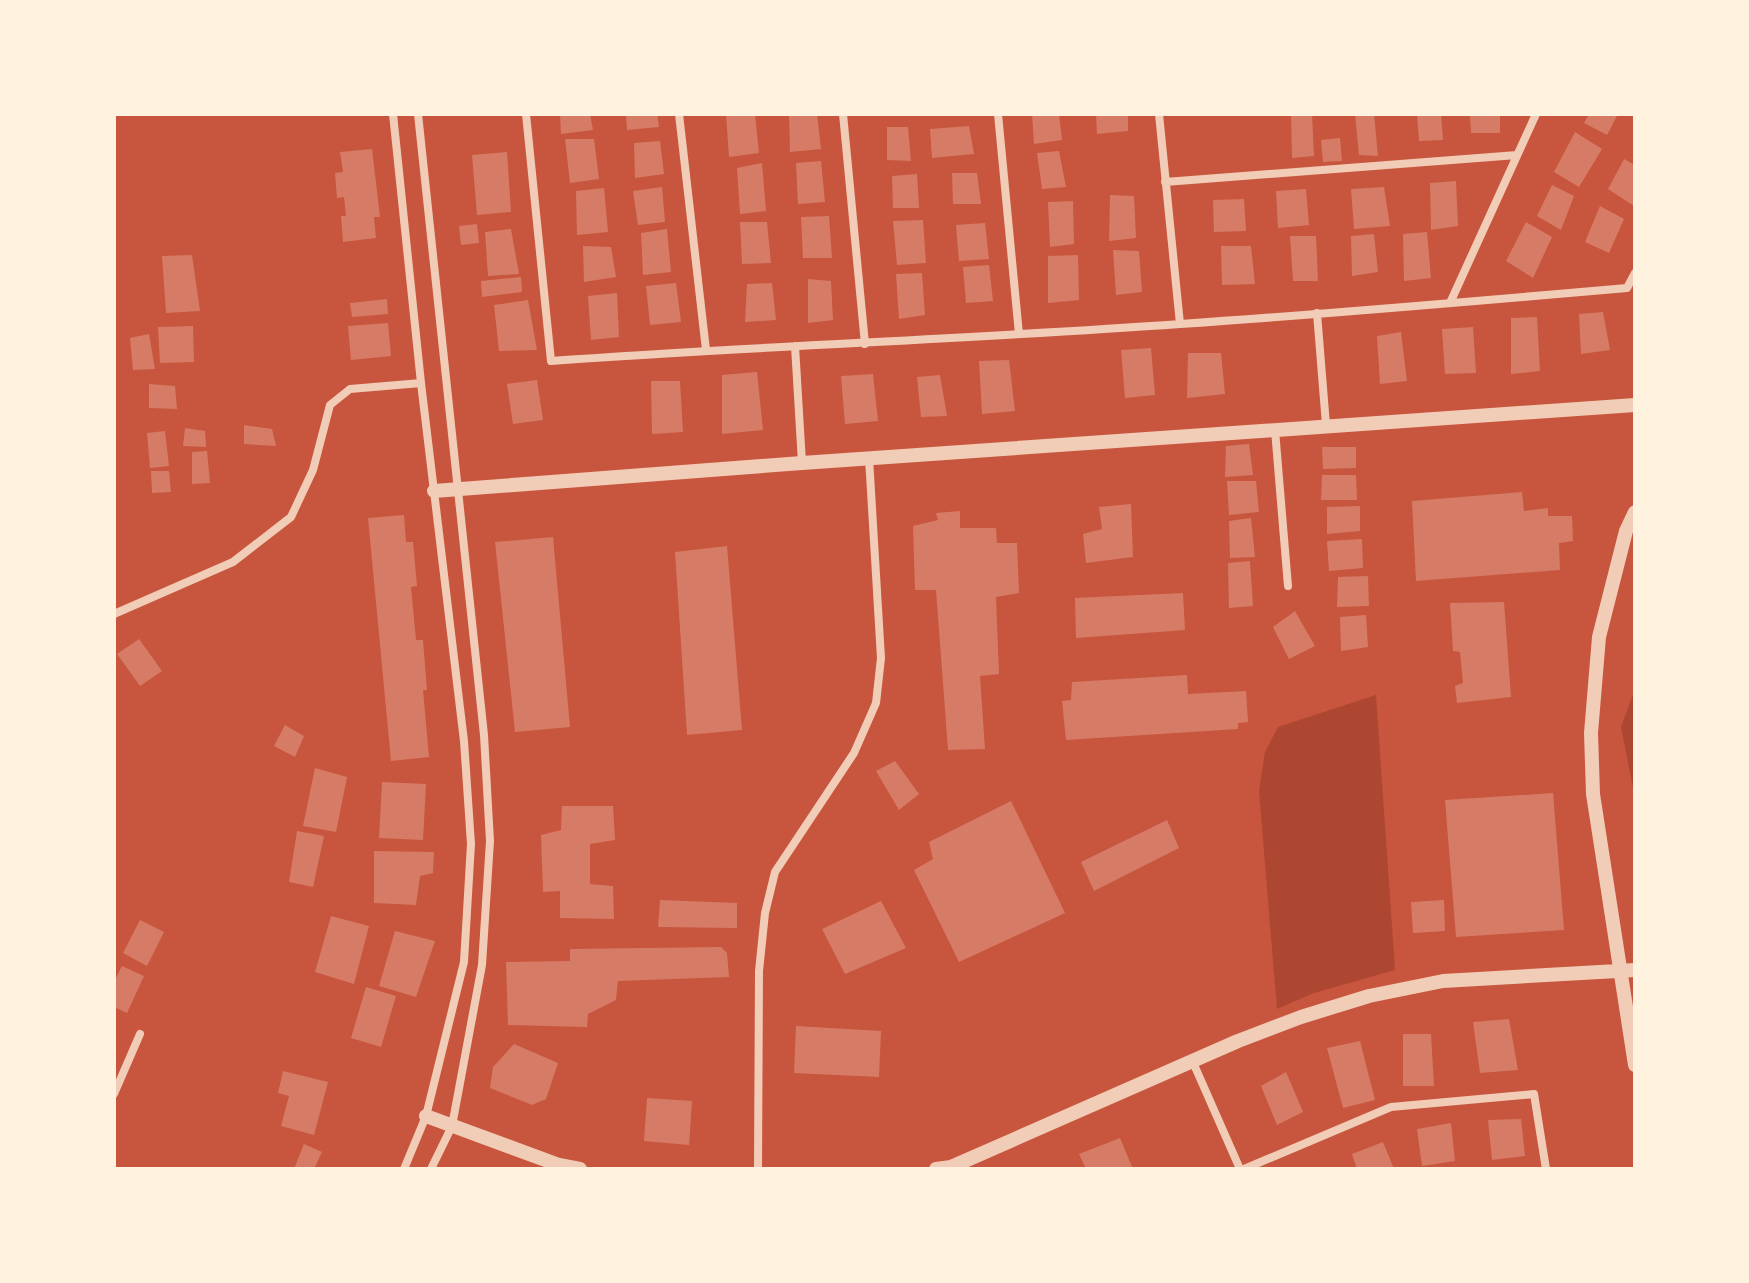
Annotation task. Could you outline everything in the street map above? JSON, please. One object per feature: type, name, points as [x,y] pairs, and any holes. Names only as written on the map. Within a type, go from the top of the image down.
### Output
[{"type":"street","points":[[393,114],[421,383],[464,741],[471,844],[464,962],[426,1116],[404,1169]]},
{"type":"street","points":[[418,114],[484,735],[490,841],[482,965],[452,1126],[431,1169]]},
{"type":"street","points":[[526,114],[551,361],[1180,324],[1450,303],[1627,288],[1635,273]]},
{"type":"street","points":[[679,114],[706,350]]},
{"type":"street","points":[[843,114],[865,344]]},
{"type":"street","points":[[998,114],[1019,334]]},
{"type":"street","points":[[1159,114],[1180,324]]},
{"type":"street","points":[[1450,303],[1536,114]]},
{"type":"street","points":[[1165,182],[1517,155]]},
{"type":"street","points":[[1317,313],[1326,425]]},
{"type":"street","points":[[795,346],[802,463]]},
{"type":"street","points":[[114,614],[233,562],[291,517],[313,470],[330,405],[350,389],[421,383]]},
{"type":"street","points":[[434,491],[1635,405]]},
{"type":"street","points":[[1275,430],[1288,586]]},
{"type":"street","points":[[758,1169],[759,971],[765,913],[775,872],[854,753],[876,703],[881,658],[869,458]]},
{"type":"street","points":[[1635,512],[1626,531],[1599,637],[1591,733],[1593,794],[1627,970],[1635,1065]]},
{"type":"street","points":[[936,1169],[951,1167],[1191,1060],[1301,1017],[1369,996],[1443,981],[1627,970]]},
{"type":"street","points":[[114,1094],[117,1077],[140,1034]]},
{"type":"street","points":[[1191,1060],[1242,1169],[1391,1107],[1534,1094],[1546,1169]]},
{"type":"street","points":[[426,1116],[559,1165],[580,1169]]},
{"type":"shaded area","points":[[1635,689],[1635,798],[1621,727]]},
{"type":"shaded area","points":[[1376,695],[1395,970],[1314,993],[1277,1009],[1259,791],[1265,752],[1278,727]]},
{"type":"building","points":[[560,114],[590,114],[593,130],[561,134]]},
{"type":"building","points":[[626,114],[657,114],[659,127],[627,130]]},
{"type":"building","points":[[726,114],[755,114],[759,153],[729,157]]},
{"type":"building","points":[[789,114],[817,114],[821,149],[790,152]]},
{"type":"building","points":[[1032,114],[1059,114],[1062,140],[1034,144]]},
{"type":"building","points":[[1096,114],[1128,114],[1128,131],[1097,134]]},
{"type":"building","points":[[1291,114],[1312,114],[1314,156],[1292,158]]},
{"type":"building","points":[[1355,114],[1374,114],[1378,156],[1359,155]]},
{"type":"building","points":[[1417,114],[1441,114],[1443,140],[1419,141]]},
{"type":"building","points":[[1470,114],[1500,114],[1500,133],[1471,133]]},
{"type":"building","points":[[1589,114],[1618,114],[1607,135],[1584,123]]},
{"type":"building","points":[[969,126],[974,154],[932,158],[930,129]]},
{"type":"building","points":[[887,127],[908,127],[911,161],[887,160]]},
{"type":"building","points":[[1575,132],[1602,149],[1579,187],[1554,172]]},
{"type":"building","points":[[1340,138],[1342,161],[1323,162],[1321,140]]},
{"type":"building","points":[[565,139],[594,139],[599,179],[570,183]]},
{"type":"building","points":[[660,141],[664,174],[635,178],[634,143]]},
{"type":"building","points":[[372,149],[380,217],[374,217],[376,238],[343,242],[341,216],[346,216],[344,197],[337,198],[335,173],[343,172],[340,152]]},
{"type":"building","points":[[1059,151],[1066,187],[1042,189],[1037,153]]},
{"type":"building","points":[[507,152],[511,212],[477,215],[472,155]]},
{"type":"building","points":[[1624,159],[1635,165],[1634,206],[1608,189]]},
{"type":"building","points":[[821,161],[825,202],[798,204],[796,163]]},
{"type":"building","points":[[762,163],[766,211],[740,214],[737,168]]},
{"type":"building","points":[[952,173],[977,173],[981,204],[953,204]]},
{"type":"building","points":[[917,174],[919,208],[893,208],[892,176]]},
{"type":"building","points":[[1456,181],[1458,226],[1431,230],[1430,183]]},
{"type":"building","points":[[1552,185],[1574,196],[1561,230],[1537,216]]},
{"type":"building","points":[[662,187],[665,222],[638,225],[633,191]]},
{"type":"building","points":[[1384,187],[1390,226],[1354,229],[1351,189]]},
{"type":"building","points":[[604,188],[608,232],[577,235],[576,191]]},
{"type":"building","points":[[1306,189],[1309,225],[1278,228],[1276,191]]},
{"type":"building","points":[[1110,195],[1134,196],[1136,238],[1109,241]]},
{"type":"building","points":[[1244,199],[1246,231],[1214,232],[1213,200]]},
{"type":"building","points":[[1073,201],[1074,244],[1050,247],[1048,202]]},
{"type":"building","points":[[1600,206],[1624,219],[1609,253],[1585,242]]},
{"type":"building","points":[[829,216],[832,258],[803,258],[801,217]]},
{"type":"building","points":[[923,220],[926,263],[897,265],[893,221]]},
{"type":"building","points":[[740,222],[767,222],[771,263],[742,264]]},
{"type":"building","points":[[1526,222],[1552,237],[1533,278],[1506,261]]},
{"type":"building","points":[[985,223],[989,259],[959,261],[956,225]]},
{"type":"building","points":[[477,224],[479,243],[461,245],[459,226]]},
{"type":"building","points":[[511,229],[519,274],[488,276],[485,232]]},
{"type":"building","points":[[667,229],[671,272],[643,275],[641,233]]},
{"type":"building","points":[[1427,232],[1431,278],[1404,281],[1403,234]]},
{"type":"building","points":[[1374,234],[1378,272],[1352,276],[1351,236]]},
{"type":"building","points":[[1290,236],[1316,236],[1318,281],[1293,281]]},
{"type":"building","points":[[583,246],[611,247],[616,277],[584,282]]},
{"type":"building","points":[[1221,246],[1251,246],[1255,284],[1222,285]]},
{"type":"building","points":[[1113,250],[1139,251],[1142,292],[1116,295]]},
{"type":"building","points":[[192,255],[200,311],[166,313],[162,256]]},
{"type":"building","points":[[1078,255],[1079,300],[1048,303],[1048,256]]},
{"type":"building","points":[[989,265],[993,301],[966,303],[963,267]]},
{"type":"building","points":[[922,273],[925,315],[899,319],[896,274]]},
{"type":"building","points":[[521,277],[522,292],[482,297],[481,281]]},
{"type":"building","points":[[808,279],[831,281],[833,320],[808,323]]},
{"type":"building","points":[[676,283],[681,322],[650,325],[646,286]]},
{"type":"building","points":[[772,283],[776,320],[745,322],[747,284]]},
{"type":"building","points":[[617,293],[619,337],[591,340],[588,296]]},
{"type":"building","points":[[387,299],[388,314],[352,317],[350,303]]},
{"type":"building","points":[[528,300],[537,350],[499,351],[494,305]]},
{"type":"building","points":[[1603,312],[1610,350],[1581,354],[1579,314]]},
{"type":"building","points":[[1537,317],[1540,371],[1511,374],[1511,318]]},
{"type":"building","points":[[388,323],[391,356],[351,360],[348,326]]},
{"type":"building","points":[[193,326],[194,362],[160,363],[158,327]]},
{"type":"building","points":[[1473,327],[1476,373],[1445,374],[1442,329]]},
{"type":"building","points":[[1401,332],[1407,381],[1380,384],[1377,336]]},
{"type":"building","points":[[149,334],[155,369],[133,370],[130,338]]},
{"type":"building","points":[[1151,348],[1155,395],[1125,398],[1121,350]]},
{"type":"building","points":[[1188,353],[1221,353],[1225,394],[1187,398]]},
{"type":"building","points":[[1009,360],[1015,411],[982,414],[979,361]]},
{"type":"building","points":[[757,372],[763,430],[722,434],[722,375]]},
{"type":"building","points":[[873,374],[878,421],[845,424],[841,376]]},
{"type":"building","points":[[940,375],[947,416],[921,417],[917,377]]},
{"type":"building","points":[[537,380],[543,420],[513,424],[507,384]]},
{"type":"building","points":[[651,381],[680,381],[683,432],[652,434]]},
{"type":"building","points":[[149,384],[175,386],[177,409],[149,408]]},
{"type":"building","points":[[244,425],[272,429],[276,446],[244,444]]},
{"type":"building","points":[[185,428],[205,431],[206,447],[183,446]]},
{"type":"building","points":[[165,431],[169,466],[150,468],[147,433]]},
{"type":"building","points":[[1249,444],[1253,475],[1225,477],[1226,446]]},
{"type":"building","points":[[1322,447],[1356,447],[1356,468],[1323,469]]},
{"type":"building","points":[[207,451],[210,483],[192,484],[192,452]]},
{"type":"building","points":[[151,471],[169,471],[171,492],[152,493]]},
{"type":"building","points":[[1322,475],[1356,475],[1357,500],[1321,500]]},
{"type":"building","points":[[1227,481],[1256,481],[1259,512],[1229,515]]},
{"type":"building","points":[[1522,492],[1524,511],[1548,508],[1548,516],[1572,516],[1573,541],[1559,543],[1560,570],[1416,581],[1412,501]]},
{"type":"building","points":[[1131,504],[1133,557],[1086,563],[1083,534],[1102,529],[1099,507]]},
{"type":"building","points":[[1360,506],[1360,531],[1327,534],[1327,507]]},
{"type":"building","points":[[960,511],[960,528],[996,528],[997,543],[1017,543],[1019,593],[996,597],[999,674],[980,676],[985,749],[948,750],[936,590],[915,590],[913,526],[938,520],[936,513]]},
{"type":"building","points":[[404,515],[406,542],[413,542],[417,586],[411,587],[416,640],[423,640],[427,690],[423,690],[429,757],[391,761],[368,518]]},
{"type":"building","points":[[1251,518],[1255,557],[1230,558],[1229,521]]},
{"type":"building","points":[[553,537],[570,727],[515,732],[495,542]]},
{"type":"building","points":[[1362,539],[1363,568],[1329,571],[1327,541]]},
{"type":"building","points":[[727,546],[742,730],[687,735],[675,552]]},
{"type":"building","points":[[1250,561],[1253,606],[1229,608],[1228,563]]},
{"type":"building","points":[[1368,576],[1369,606],[1337,607],[1338,577]]},
{"type":"building","points":[[1183,593],[1185,630],[1076,638],[1075,598]]},
{"type":"building","points":[[1504,602],[1511,697],[1457,703],[1455,686],[1463,683],[1460,652],[1453,651],[1450,603]]},
{"type":"building","points":[[1295,611],[1315,646],[1289,659],[1273,627]]},
{"type":"building","points":[[1366,615],[1368,647],[1341,651],[1340,617]]},
{"type":"building","points":[[139,639],[162,671],[140,686],[117,654]]},
{"type":"building","points":[[1187,675],[1188,694],[1246,691],[1248,722],[1238,723],[1238,729],[1066,740],[1062,701],[1071,700],[1072,682]]},
{"type":"building","points":[[285,725],[304,736],[295,757],[274,746]]},
{"type":"building","points":[[895,761],[919,794],[899,810],[876,771]]},
{"type":"building","points":[[315,768],[347,777],[336,832],[303,826]]},
{"type":"building","points":[[382,782],[426,784],[423,840],[379,838]]},
{"type":"building","points":[[1553,793],[1564,930],[1456,937],[1445,800]]},
{"type":"building","points":[[1011,801],[1065,913],[959,962],[914,870],[933,859],[929,842]]},
{"type":"building","points":[[562,806],[613,806],[615,840],[590,844],[590,884],[613,886],[614,919],[560,918],[560,891],[543,892],[541,835],[561,830]]},
{"type":"building","points":[[1167,820],[1179,848],[1094,891],[1081,862]]},
{"type":"building","points":[[297,831],[324,836],[313,887],[289,882]]},
{"type":"building","points":[[374,851],[434,852],[433,873],[420,876],[416,905],[374,903]]},
{"type":"building","points":[[660,900],[737,903],[737,928],[658,927]]},
{"type":"building","points":[[1444,900],[1445,931],[1413,933],[1411,902]]},
{"type":"building","points":[[881,901],[906,948],[845,974],[822,929]]},
{"type":"building","points":[[331,916],[369,926],[354,984],[315,972]]},
{"type":"building","points":[[140,920],[164,932],[147,966],[123,953]]},
{"type":"building","points":[[395,931],[435,941],[416,997],[379,986]]},
{"type":"building","points":[[721,947],[727,953],[729,977],[618,981],[616,1000],[588,1014],[587,1027],[508,1025],[506,962],[570,961],[570,949]]},
{"type":"building","points":[[122,966],[144,976],[127,1013],[114,1007],[114,982]]},
{"type":"building","points":[[366,987],[396,996],[381,1047],[351,1038]]},
{"type":"building","points":[[1509,1019],[1518,1070],[1480,1073],[1473,1022]]},
{"type":"building","points":[[796,1026],[881,1031],[879,1077],[794,1073]]},
{"type":"building","points":[[1403,1034],[1431,1034],[1434,1086],[1403,1086]]},
{"type":"building","points":[[1360,1041],[1375,1100],[1343,1108],[1327,1048]]},
{"type":"building","points":[[514,1044],[558,1063],[546,1099],[532,1105],[490,1088],[493,1067]]},
{"type":"building","points":[[283,1071],[328,1082],[314,1135],[281,1126],[289,1096],[278,1093]]},
{"type":"building","points":[[1286,1072],[1303,1112],[1277,1125],[1261,1086]]},
{"type":"building","points":[[647,1098],[692,1101],[689,1145],[644,1141]]},
{"type":"building","points":[[1521,1119],[1525,1156],[1492,1160],[1488,1120]]},
{"type":"building","points":[[1451,1123],[1455,1161],[1422,1166],[1417,1129]]},
{"type":"building","points":[[1120,1138],[1133,1169],[1086,1169],[1079,1154]]},
{"type":"building","points":[[1383,1142],[1394,1169],[1357,1169],[1352,1154]]},
{"type":"building","points":[[304,1144],[322,1152],[314,1169],[294,1169]]}]
